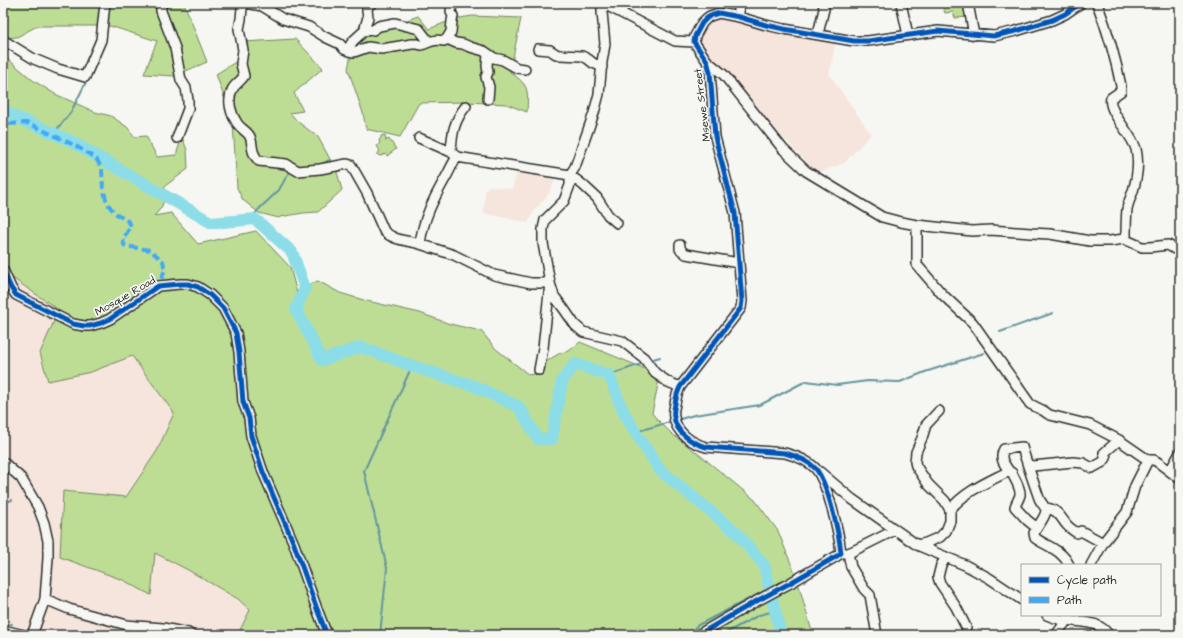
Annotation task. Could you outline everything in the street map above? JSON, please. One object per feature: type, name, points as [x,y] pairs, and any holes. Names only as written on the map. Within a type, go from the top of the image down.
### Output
[{"type":"street","points":[[3,40],[34,59],[58,69],[85,77],[101,40],[104,3]]},
{"type":"street","points":[[161,3],[161,11],[175,48],[181,80],[186,88],[188,100],[188,109],[177,138]]},
{"type":"street","points":[[525,69],[517,68],[503,60],[495,59],[484,52],[464,44],[446,40],[444,42],[437,40],[421,45],[412,44],[382,49],[367,47],[354,52],[344,49],[340,44],[309,27],[283,19],[262,6],[246,3],[242,8],[239,29],[243,50],[241,64],[244,76],[232,90],[229,105],[230,110],[238,124],[250,136],[254,156],[259,161],[286,164],[298,171],[347,164],[351,165],[367,193],[384,231],[395,239],[420,244],[454,255],[494,274],[531,283],[550,284]]},
{"type":"street","points":[[347,50],[353,41],[364,31],[368,18],[367,8],[369,4],[372,3]]},
{"type":"street","points":[[446,40],[451,32],[453,16],[451,12],[452,3]]},
{"type":"street","points":[[680,387],[655,374],[644,358],[622,341],[583,332],[575,325],[554,296],[550,284],[542,229],[545,220],[564,201],[570,185],[570,175],[575,167],[594,113],[599,94],[605,44],[602,3],[675,41],[694,42],[695,36],[702,23],[710,16],[719,13],[778,28],[854,41],[868,41],[938,31],[994,36],[1058,18],[1081,3]]},
{"type":"street","points":[[621,13],[624,3]]},
{"type":"street","points":[[739,3],[739,17]]},
{"type":"street","points":[[818,34],[824,3]]},
{"type":"street","points":[[902,3],[908,35]]},
{"type":"street","points":[[968,3],[974,35]]},
{"type":"street","points":[[1097,3],[1111,42],[1121,86],[1121,90],[1111,98],[1110,102],[1116,116],[1136,148],[1137,163],[1133,192],[1126,219],[1126,240]]},
{"type":"street","points":[[364,31],[373,30],[379,26],[395,23],[419,30],[429,42]]},
{"type":"street","name":"Msewe Street","points":[[694,42],[707,61],[710,72],[715,137],[736,213],[742,301],[740,308],[680,387],[676,394],[673,415],[676,425],[689,440],[706,447],[785,453],[797,456],[816,469]]},
{"type":"street","points":[[538,49],[550,50],[560,55],[582,56],[593,63],[602,66]]},
{"type":"street","points":[[488,55],[488,72],[486,78],[489,87],[488,99]]},
{"type":"street","points":[[707,61],[724,75],[783,149],[806,171],[882,217],[917,225],[972,231],[991,230],[1057,235],[1090,241],[1126,240],[1142,247],[1168,246],[1180,252]]},
{"type":"street","points":[[420,244],[422,231],[436,195],[452,164],[454,154],[452,132],[456,121],[466,106]]},
{"type":"street","points":[[419,138],[454,154],[570,175],[597,198],[608,215],[617,223]]},
{"type":"street","points":[[917,225],[917,265],[942,294],[973,323],[1030,404],[1044,410],[1050,415],[1090,425],[1119,440],[1148,460],[1154,460],[1180,479]]},
{"type":"street","points":[[680,245],[680,249],[686,254],[739,263]]},
{"type":"street","name":"Mosque Road","points":[[3,270],[11,288],[16,295],[73,324],[84,326],[90,326],[110,319],[158,286],[180,284],[198,287],[210,295],[223,308],[236,334],[243,402],[249,418],[251,436],[263,472],[294,544],[316,609],[327,635]]},
{"type":"street","points":[[539,370],[550,284]]},
{"type":"street","points":[[917,545],[940,537],[946,531],[950,520],[950,510],[945,501],[928,484],[916,466],[916,452],[926,425],[939,410]]},
{"type":"street","points":[[1028,465],[1033,466],[1073,462],[1082,463],[1092,468],[1103,462],[1106,458],[1104,453],[1119,440]]},
{"type":"street","points":[[1037,528],[1015,507],[1020,495],[1020,490],[1012,473],[1003,462],[1002,455],[1004,449],[1022,447],[1042,505],[1057,512],[1068,526],[1077,533],[1081,531],[1103,543]]},
{"type":"street","points":[[1170,471],[1180,454]]},
{"type":"street","points":[[1092,564],[1103,543],[1127,512],[1135,486],[1148,460]]},
{"type":"street","points":[[3,462],[21,478],[38,507],[48,540],[45,599],[32,635]]},
{"type":"street","points":[[816,469],[840,489],[917,545],[965,565],[989,578],[1021,599]]},
{"type":"street","points":[[816,469],[828,494],[844,553],[864,589],[870,595],[877,635]]},
{"type":"street","points":[[950,510],[967,493],[1010,471]]},
{"type":"street","points":[[1046,508],[1044,517],[1034,533],[1035,538],[1055,550],[1066,559],[1068,564]]},
{"type":"street","points":[[698,635],[837,556],[895,530]]},
{"type":"street","points":[[946,558],[941,565],[938,577],[966,627]]},
{"type":"street","points":[[45,599],[69,609],[127,624],[171,629],[192,635]]},
{"type":"street","points":[[1049,616],[1054,618],[1068,617],[1096,624],[1109,635]]},
{"type":"street","points":[[1056,635],[1068,617]]},
{"type":"street","points":[[3,630],[24,635]]},
{"type":"shaded area","points":[[710,15],[836,40],[829,74],[871,134],[844,163],[817,173],[688,41],[697,21]]},
{"type":"shaded area","points":[[518,169],[555,180],[547,196],[534,211],[528,223],[484,213],[485,190],[488,186],[512,189]]},
{"type":"shaded area","points":[[7,275],[59,310],[40,353],[91,372],[132,356],[174,413],[157,451],[126,497],[123,580],[151,594],[155,553],[238,599],[250,610],[239,632],[241,635],[3,635],[3,280]]},
{"type":"green space","points":[[3,3],[184,3],[207,62],[174,76],[144,74],[157,41],[110,26],[37,26],[17,37],[3,38]]},
{"type":"green space","points":[[941,3],[966,3],[969,17],[955,18],[953,12],[945,13]]},
{"type":"green space","points":[[418,16],[429,29],[454,19],[472,16],[521,18],[510,72],[521,81],[526,89],[528,98],[527,112],[506,104],[467,102],[419,103],[400,137],[366,129],[363,113],[348,69],[354,40]]},
{"type":"green space","points":[[295,39],[323,68],[294,93],[303,111],[290,113],[298,122],[318,137],[337,172],[342,190],[318,212],[303,213],[279,218],[259,213],[243,200],[237,188],[233,123],[216,74],[242,58],[244,42]]},
{"type":"green space","points":[[3,55],[34,81],[55,94],[95,112],[111,116],[127,127],[135,137],[146,136],[157,157],[176,155],[182,137],[187,150],[188,169],[165,186],[163,202],[160,209],[154,216],[171,213],[198,244],[256,231],[290,267],[298,297],[306,287],[318,281],[340,293],[367,301],[420,313],[450,324],[481,331],[496,349],[529,375],[540,372],[547,361],[560,353],[569,351],[580,342],[660,375],[652,413],[672,434],[755,500],[778,531],[797,579],[813,635],[241,635],[239,632],[250,610],[238,599],[155,553],[151,595],[123,580],[60,557],[63,491],[126,497],[157,451],[174,413],[132,356],[91,372],[48,381],[40,353],[59,310],[8,275],[3,280]]},
{"type":"green space","points":[[385,135],[385,141],[389,139],[396,149],[387,156],[385,154],[381,156],[378,155],[380,151],[377,146],[380,143],[379,140],[381,136]]},
{"type":"waterway","points":[[54,133],[71,112],[86,82]]},
{"type":"waterway","points":[[3,107],[7,113],[69,140],[212,223],[255,219],[292,252],[305,288],[296,309],[322,360],[361,347],[412,366],[474,386],[519,407],[538,439],[552,439],[562,381],[575,364],[609,375],[622,409],[660,470],[737,533],[764,565],[781,635]]},
{"type":"waterway","points":[[320,165],[329,160]]},
{"type":"waterway","points":[[251,219],[279,190],[289,172],[292,172]]},
{"type":"waterway","points":[[1000,332],[1053,313]]},
{"type":"waterway","points":[[677,420],[694,415],[760,405],[806,381],[837,385],[868,381],[900,382],[925,372],[984,353]]},
{"type":"waterway","points":[[650,360],[660,357]]},
{"type":"waterway","points":[[609,375],[644,363]]},
{"type":"waterway","points":[[380,635],[387,568],[364,471],[412,366]]},
{"type":"waterway","points":[[635,432],[673,421]]},
{"type":"waterway","points":[[3,503],[12,500]]},
{"type":"waterway","points":[[687,635],[698,625],[770,588]]},
{"type":"waterway","points":[[722,635],[759,615],[775,611]]},
{"type":"waterway","points":[[3,625],[12,624]]},
{"type":"marked path","points":[[9,124],[26,123],[32,125],[74,145],[96,158],[102,169],[103,188],[107,203],[115,213],[129,222],[131,226],[123,239],[124,245],[150,250],[163,261],[165,270],[158,286]]},
{"type":"cycle path","points":[[698,635],[841,553],[829,497],[820,476],[813,466],[802,459],[785,453],[706,447],[690,440],[681,432],[675,423],[674,410],[680,387],[741,308],[742,301],[735,213],[715,137],[710,72],[707,61],[694,42],[695,36],[702,23],[710,16],[719,13],[784,29],[854,41],[868,41],[938,31],[994,36],[1052,20],[1065,14],[1081,3]]},
{"type":"cycle path","points":[[3,270],[11,288],[16,295],[73,324],[84,326],[90,326],[110,319],[158,286],[188,284],[198,287],[210,295],[223,308],[236,333],[243,402],[249,418],[251,436],[263,472],[294,544],[327,635]]}]
